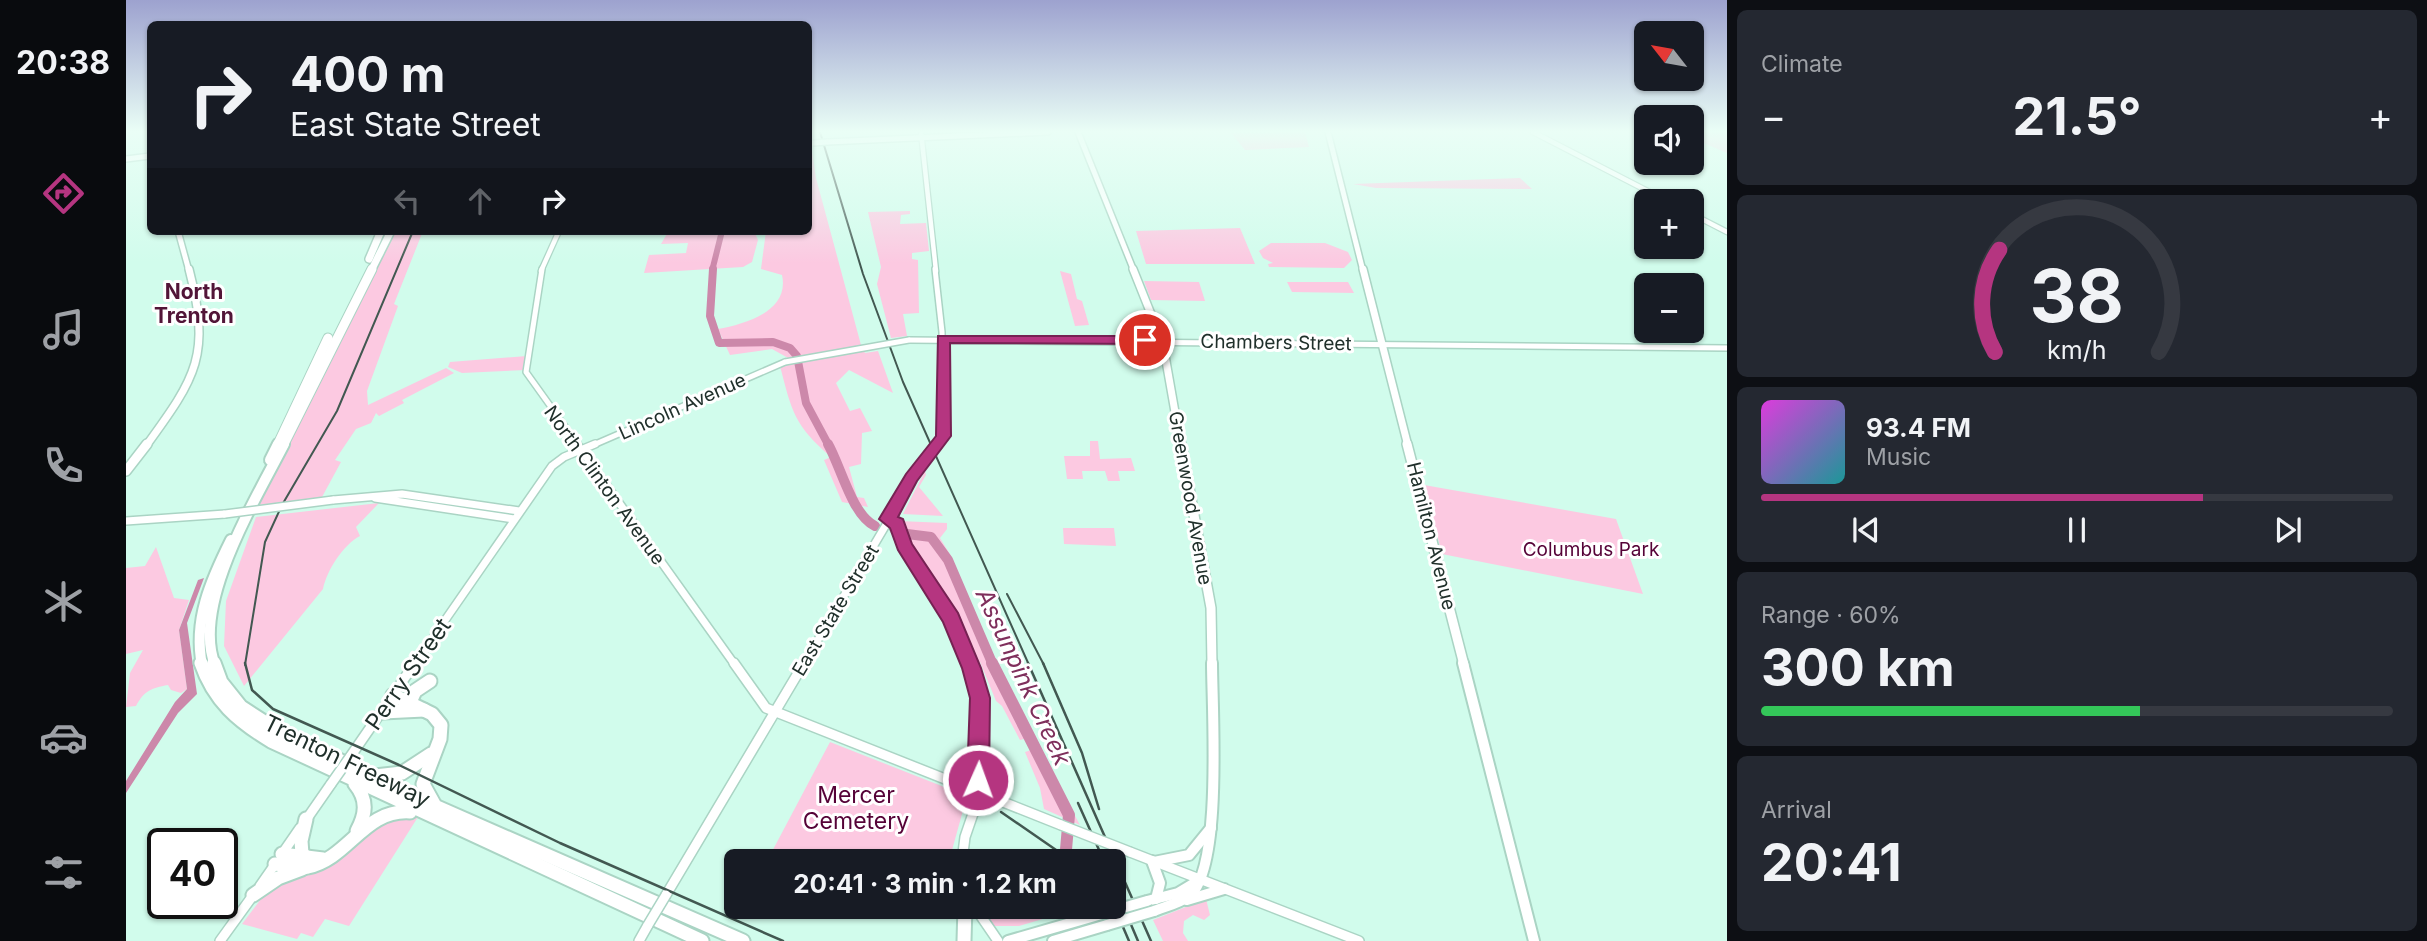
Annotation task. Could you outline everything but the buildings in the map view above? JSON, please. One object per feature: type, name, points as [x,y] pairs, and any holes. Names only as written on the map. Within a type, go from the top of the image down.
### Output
[{"type":"highway","name":"Trenton Freeway","points":[[379,235],[218,567],[201,615],[199,636],[201,659],[208,683],[217,697],[240,721],[267,738],[350,779],[743,941]]},
{"type":"highway","name":"Trenton Freeway","points":[[389,235],[232,551],[216,595],[208,634],[210,653],[218,674],[241,707],[275,730],[371,776],[429,810],[702,941]]},
{"type":"highway","points":[[410,702],[415,691],[430,681]]},
{"type":"highway","points":[[253,895],[275,880],[309,863],[330,857],[376,818],[390,811],[429,810],[423,784],[440,739],[441,725],[436,717],[425,710],[393,695]]},
{"type":"highway","points":[[383,712],[425,710]]},
{"type":"highway","points":[[371,776],[402,773],[434,751]]},
{"type":"highway","points":[[348,844],[361,824],[366,806],[362,792],[350,779]]},
{"type":"highway","points":[[306,820],[300,846],[309,863]]},
{"type":"highway","points":[[279,859],[309,863]]},
{"type":"highway","points":[[964,941],[965,919]]},
{"type":"main road","name":"Greenwood Avenue","points":[[1096,176],[1162,340],[1211,608],[1209,855],[1200,879],[1184,901]]},
{"type":"main road","name":"Hamilton Avenue","points":[[1340,176],[1534,941]]},
{"type":"main road","points":[[126,471],[175,404],[201,343],[192,286],[179,235]]},
{"type":"main road","points":[[1152,904],[1160,883],[1153,861],[1189,855],[1211,828]]},
{"type":"main road","points":[[1126,912],[1178,893],[1200,879]]},
{"type":"main road","points":[[1152,904],[1184,901],[1224,889]]},
{"type":"main road","points":[[1008,941],[1106,919]]},
{"type":"main road","points":[[1053,941],[1106,919]]},
{"type":"street","name":"East State Street","points":[[639,941],[888,519],[922,464],[939,445],[944,424],[943,339],[926,176]]},
{"type":"street","points":[[1618,176],[1644,189]]},
{"type":"street","points":[[1704,220],[1727,232]]},
{"type":"street","name":"North Clinton Avenue","points":[[557,235],[539,276],[526,370],[580,450],[766,708],[774,711]]},
{"type":"street","name":"Chambers Street","points":[[785,362],[909,340],[943,339],[1727,348]]},
{"type":"street","name":"Lincoln Avenue","points":[[580,450],[785,362]]},
{"type":"street","name":"Perry Street","points":[[220,941],[383,712],[516,515],[552,466],[580,450]]},
{"type":"street","points":[[126,521],[225,514],[356,497],[516,515]]},
{"type":"street","points":[[888,519],[897,539],[904,545]]},
{"type":"street","points":[[888,519],[897,524],[904,545],[951,619],[977,684],[980,706],[978,791],[963,849]]},
{"type":"street","points":[[873,546],[885,537],[897,539]]},
{"type":"street","points":[[774,711],[1359,941]]},
{"type":"street","points":[[983,919],[998,941]]},
{"type":"green space","points":[[812,176],[816,176],[861,345],[865,353],[878,351],[893,393],[849,370],[836,383],[850,411],[860,408],[872,431],[862,433],[861,464],[849,467],[857,497],[864,498],[868,507],[842,502],[824,460],[831,457],[809,436],[796,417],[780,366],[790,359],[772,349],[730,355],[718,329],[741,324],[773,307],[783,287],[782,275],[761,269],[765,235],[812,235]]},
{"type":"green space","points":[[1520,178],[1532,189],[1376,188],[1353,184]]},
{"type":"green space","points":[[910,211],[910,214],[901,215],[900,224],[926,223],[929,251],[912,253],[912,259],[918,260],[919,313],[903,314],[907,336],[891,338],[877,284],[881,267],[868,212]]},
{"type":"green space","points":[[1240,228],[1255,264],[1146,264],[1136,231]]},
{"type":"green space","points":[[393,235],[421,235],[394,304],[398,306],[367,391],[368,405],[446,368],[454,373],[402,400],[404,403],[379,416],[376,413],[371,423],[356,429],[335,460],[341,462],[322,497],[259,505]]},
{"type":"green space","points":[[666,235],[756,235],[758,240],[752,262],[743,267],[644,273],[649,255],[686,253],[688,243],[661,244]]},
{"type":"green space","points":[[1271,243],[1325,243],[1348,252],[1352,260],[1344,268],[1269,267],[1268,264],[1273,263],[1263,258],[1259,251]]},
{"type":"green space","points":[[1060,271],[1071,274],[1077,299],[1082,301],[1089,325],[1075,326]]},
{"type":"green space","points":[[1144,281],[1199,282],[1205,301],[1151,300]]},
{"type":"green space","points":[[1287,282],[1348,282],[1354,293],[1292,292]]},
{"type":"green space","points":[[527,356],[526,370],[462,373],[448,367],[450,362]]},
{"type":"green space","points":[[1090,441],[1098,441],[1100,459],[1131,458],[1135,471],[1118,471],[1120,481],[1108,481],[1105,471],[1082,471],[1083,479],[1067,479],[1064,456],[1090,456]]},
{"type":"green space","points":[[925,471],[926,475],[919,487],[943,516],[903,514]]},
{"type":"green space","name":"Columbus Park","points":[[1424,485],[1616,519],[1643,594],[1442,554]]},
{"type":"green space","points":[[379,503],[356,527],[360,536],[348,545],[337,559],[323,589],[244,686],[224,646],[226,601],[256,517]]},
{"type":"green space","points":[[898,521],[947,523],[947,529],[940,538],[951,556],[998,670],[1032,737],[1020,740],[1002,706],[996,701],[980,662],[976,662],[969,643]]},
{"type":"green space","points":[[1063,528],[1114,528],[1116,546],[1064,544]]},
{"type":"green space","points":[[156,547],[174,598],[189,600],[179,630],[187,689],[181,693],[171,690],[168,685],[157,687],[145,694],[136,706],[126,707],[130,673],[143,650],[126,654],[126,568],[145,566]]},
{"type":"green space","name":"Mercer Cemetery","points":[[830,742],[967,796],[952,849],[773,849]]},
{"type":"green space","points":[[1038,748],[1080,825],[1044,809],[1040,788],[1025,752]]},
{"type":"green space","points":[[395,811],[418,817],[349,926],[325,919],[313,937],[301,933],[297,939],[242,924],[267,891]]},
{"type":"green space","points":[[1206,899],[1210,915],[1204,920],[1193,915],[1184,921],[1183,933],[1188,941],[1163,941],[1153,920]]},
{"type":"green space","points":[[989,919],[1043,919],[1019,926],[994,926]]},
{"type":"shaded area","points":[[204,578],[187,623],[197,694],[178,713],[126,793],[126,781],[175,702],[187,689],[179,630],[198,580]]},
{"type":"waterway","name":"Assunpink Creek","points":[[712,271],[721,235]]},
{"type":"waterway","name":"Assunpink Creek","points":[[713,269],[710,316],[719,343],[773,342],[790,348],[797,356],[806,403],[828,445]]},
{"type":"waterway","name":"Assunpink Creek","points":[[828,445],[853,501],[875,526]]},
{"type":"waterway","name":"Assunpink Creek","points":[[907,534],[931,537],[948,560],[993,665]]},
{"type":"waterway","name":"Assunpink Creek","points":[[993,665],[1069,815],[1066,849]]},
{"type":"tram line","points":[[1001,812],[1055,849]]},
{"type":"tram line","points":[[1120,919],[1129,941]]},
{"type":"railway","points":[[833,176],[863,274],[903,382],[1029,665]]},
{"type":"railway","points":[[245,664],[265,542],[282,505],[337,411],[411,235]]},
{"type":"railway","points":[[1007,594],[1043,663]]},
{"type":"railway","points":[[1028,663],[1151,941]]},
{"type":"railway","points":[[1043,663],[1082,753],[1099,809]]},
{"type":"railway","points":[[245,664],[252,690],[273,709],[399,765],[560,843],[783,941]]},
{"type":"railway","points":[[1078,803],[1099,849]]},
{"type":"railway","points":[[1126,913],[1138,941]]},
{"type":"district","name":"North Trenton","points":[[194,304]]},
{"type":"route","points":[[978,780],[980,698],[972,668],[945,607],[904,545],[897,524],[888,519],[911,478],[942,440],[943,339],[1145,340]]}]
